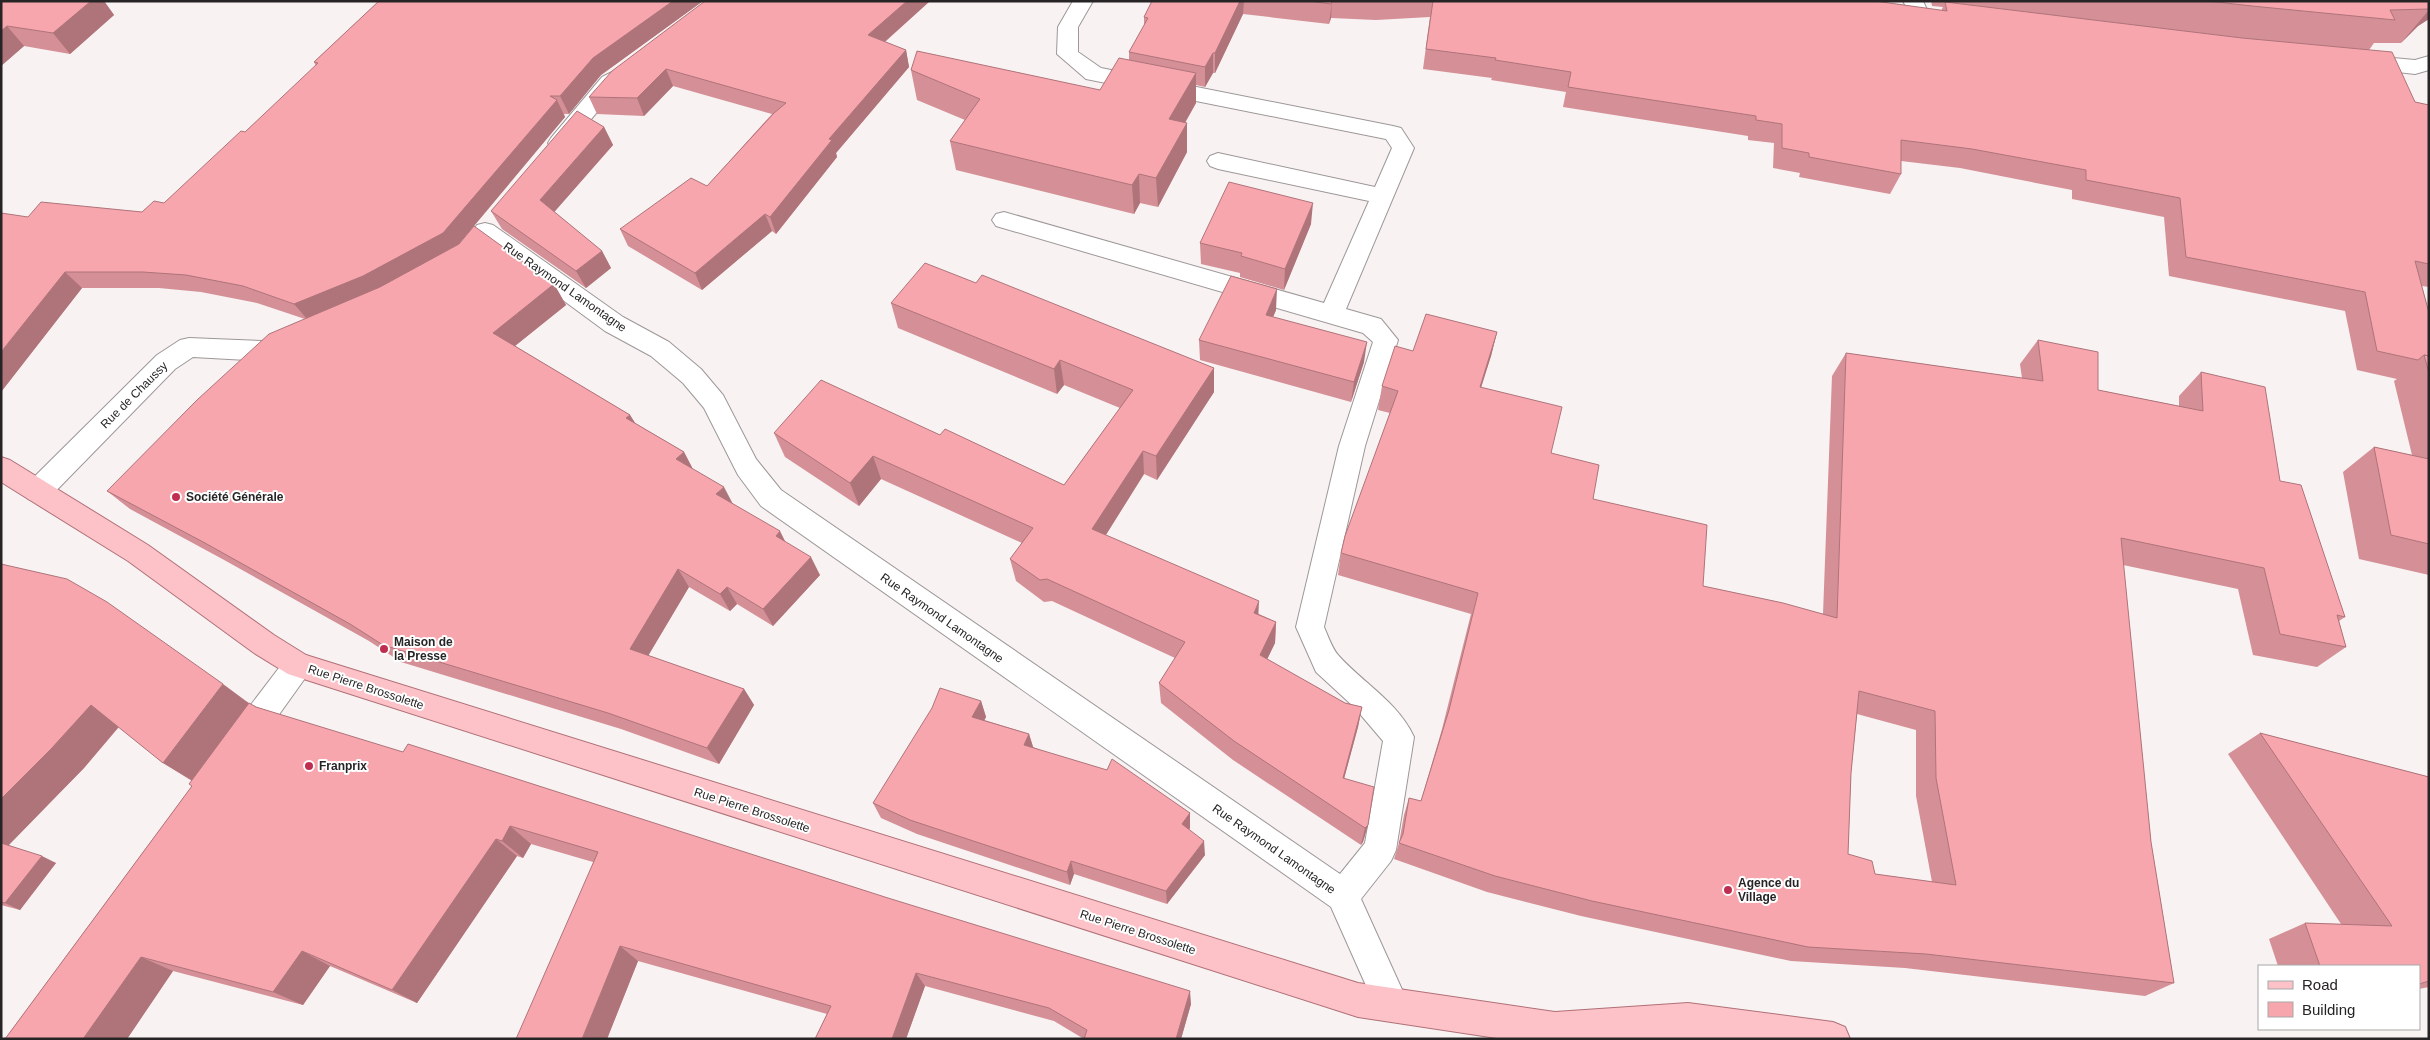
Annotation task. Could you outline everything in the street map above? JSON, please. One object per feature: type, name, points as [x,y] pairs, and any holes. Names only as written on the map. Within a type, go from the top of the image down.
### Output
[{"type":"main road","name":"Rue Pierre Brossolette","points":[[1,468],[138,553],[264,644],[298,665],[1236,963],[1358,1000],[1564,1035],[1688,1020],[1833,1039]]},
{"type":"street","points":[[1083,1],[1068,27],[1068,54],[1094,74],[1393,133],[1403,148],[1332,314]]},
{"type":"street","points":[[2336,59],[2414,67],[2429,63]]},
{"type":"street","points":[[548,156],[610,82],[634,64]]},
{"type":"street","points":[[1218,161],[1382,196]]},
{"type":"street","points":[[1004,220],[1372,326],[1386,340],[1352,446],[1310,627],[1326,663],[1366,696],[1399,737],[1380,850],[1343,896]]},
{"type":"street","name":"Rue Raymond Lamontagne","points":[[484,232],[614,324],[660,349],[692,376],[714,402],[747,467],[771,498],[1343,896],[1392,1005]]},
{"type":"street","name":"Rue de Chaussy","points":[[38,491],[166,362],[189,346],[264,352],[307,333]]},
{"type":"street","points":[[224,765],[298,665]]},
{"type":"building","points":[[1,1],[91,1],[53,33],[7,26],[1,31]]},
{"type":"building","points":[[379,1],[673,1],[593,58],[560,96],[550,96],[557,100],[443,233],[363,276],[294,304],[243,286],[186,275],[143,272],[65,272],[1,352],[1,213],[28,217],[41,202],[142,212],[154,201],[164,203],[241,131],[245,132],[318,63],[314,62]]},
{"type":"building","points":[[705,1],[907,1],[868,35],[906,50],[829,139],[832,140],[770,217],[765,214],[695,273],[620,229],[691,178],[707,186],[774,113],[786,103],[666,69],[637,98],[589,97],[612,71]]},
{"type":"building","points":[[1152,1],[1240,1],[1215,53],[1213,53],[1205,67],[1129,52],[1148,18],[1144,17]]},
{"type":"building","points":[[1309,1],[1332,1],[1331,4]]},
{"type":"building","points":[[1433,1],[1875,1],[1947,11],[1945,2],[2242,38],[2392,52],[2415,102],[2429,105],[2429,264],[2415,261],[2429,313],[2429,356],[2424,355],[2418,360],[2377,351],[2365,292],[2186,257],[2180,198],[2086,180],[2086,170],[1972,149],[1901,140],[1901,174],[1809,157],[1809,153],[1782,148],[1782,124],[1756,120],[1756,116],[1568,87],[1571,72],[1495,60],[1496,58],[1426,49]]},
{"type":"building","points":[[2208,1],[2429,1],[2429,9],[2390,10],[2395,20]]},
{"type":"building","points":[[917,51],[1100,90],[1119,58],[1196,73],[1169,119],[1187,123],[1156,178],[1139,174],[1132,185],[950,141],[980,99],[911,70]]},
{"type":"building","points":[[577,111],[604,127],[540,200],[602,251],[576,271],[491,211]]},
{"type":"building","points":[[1229,182],[1313,203],[1285,269],[1241,256],[1242,253],[1200,243]]},
{"type":"building","points":[[474,226],[554,284],[493,333],[630,415],[626,418],[684,452],[676,459],[724,487],[716,494],[780,531],[776,536],[811,557],[763,609],[727,587],[720,594],[678,569],[630,649],[744,689],[707,748],[608,713],[383,645],[350,624],[205,543],[107,491],[197,400],[269,334],[380,287],[459,244]]},
{"type":"building","points":[[925,263],[976,283],[982,275],[1214,368],[1156,456],[1143,451],[1092,529],[1259,601],[1254,613],[1276,622],[1260,655],[1345,703],[1362,707],[1343,778],[1374,787],[1368,825],[1365,828],[1234,741],[1159,683],[1185,642],[1047,579],[1040,580],[1010,559],[1033,528],[873,456],[850,483],[774,433],[821,380],[940,435],[945,429],[1064,485],[1133,390],[1060,360],[1054,369],[891,303]]},
{"type":"building","points":[[1231,276],[1277,289],[1266,315],[1367,342],[1354,382],[1199,340]]},
{"type":"building","points":[[1426,314],[1497,332],[1480,387],[1562,407],[1551,453],[1599,465],[1593,499],[1707,525],[1703,586],[1783,603],[1837,618],[1846,353],[2043,381],[2038,340],[2098,352],[2098,390],[2203,411],[2201,372],[2265,387],[2280,481],[2301,485],[2345,617],[2337,615],[2346,647],[2280,634],[2264,568],[2121,538],[2151,842],[2174,983],[1926,954],[1808,947],[1592,901],[1495,876],[1399,843],[1403,834],[1409,798],[1421,801],[1449,710],[1478,593],[1341,553],[1345,536],[1398,391],[1382,386],[1395,346],[1413,351]],"holes":[[[1859,691],[1935,711],[1936,778],[1956,885],[1875,874],[1872,861],[1848,854],[1851,773]]]},
{"type":"building","points":[[2424,355],[2429,356],[2429,373]]},
{"type":"building","points":[[2374,447],[2429,459],[2429,544],[2391,535]]},
{"type":"building","points":[[1,564],[67,579],[107,602],[223,684],[163,763],[91,705],[51,749],[1,799]]},
{"type":"building","points":[[940,688],[981,701],[972,717],[1029,734],[1024,745],[1107,770],[1112,759],[1190,813],[1182,824],[1204,841],[1166,891],[1071,861],[1067,872],[910,820],[873,803],[932,708]]},
{"type":"building","points":[[249,703],[256,707],[403,752],[408,744],[888,898],[1190,991],[1176,1039],[1084,1039],[1087,1030],[1049,1008],[916,973],[892,1039],[815,1039],[831,1006],[620,946],[582,1039],[516,1039],[598,852],[510,826],[502,841],[496,839],[392,990],[302,951],[273,992],[141,957],[83,1039],[5,1039],[192,786],[189,784]]},
{"type":"building","points":[[2260,733],[2429,777],[2429,981],[2420,984],[2420,965],[2320,965],[2305,923],[2392,926]]},
{"type":"building","points":[[1,843],[42,856],[5,903],[1,902]]},
{"type":"place","name":"Société Générale","points":[[176,497]]},
{"type":"place","name":"Maison de la Presse","points":[[384,649]]},
{"type":"place","name":"Franprix","points":[[309,766]]},
{"type":"place","name":"Agence du Village","points":[[1728,890]]}]
